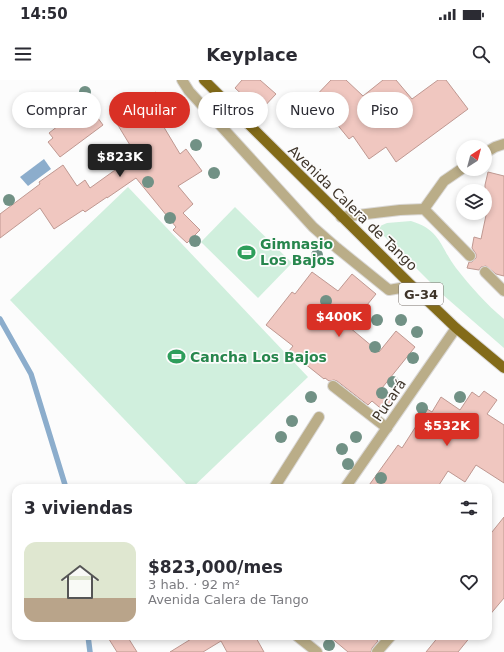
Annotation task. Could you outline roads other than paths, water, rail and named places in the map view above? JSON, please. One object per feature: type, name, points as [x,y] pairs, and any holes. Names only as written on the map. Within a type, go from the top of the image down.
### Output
[{"type":"main road","name":"Avenida Calera de Tango","points":[[204,80],[412,286],[456,328],[504,368]]},
{"type":"street","points":[[182,80],[189,91],[285,197],[322,235],[389,290],[412,286]]},
{"type":"street","points":[[492,149],[504,144]]},
{"type":"street","points":[[424,209],[444,181],[456,173]]},
{"type":"street","points":[[341,217],[400,210],[424,209],[470,256]]},
{"type":"street","points":[[485,272],[504,291]]},
{"type":"street","name":"Pucará","points":[[348,484],[456,328]]},
{"type":"street","points":[[333,386],[387,428]]},
{"type":"street","points":[[277,484],[319,417]]},
{"type":"street","points":[[302,640],[317,652]]},
{"type":"street","points":[[377,652],[388,640]]},
{"type":"water","points":[[44,159],[51,169],[28,186],[20,177]]},
{"type":"waterway","points":[[0,319],[31,374],[65,484]]},
{"type":"waterway","points":[[88,640],[90,652]]},
{"type":"place","name":"Gimnasio Los Bajos","points":[[247,252]]},
{"type":"place","name":"Cancha Los Bajos","points":[[177,357]]}]
